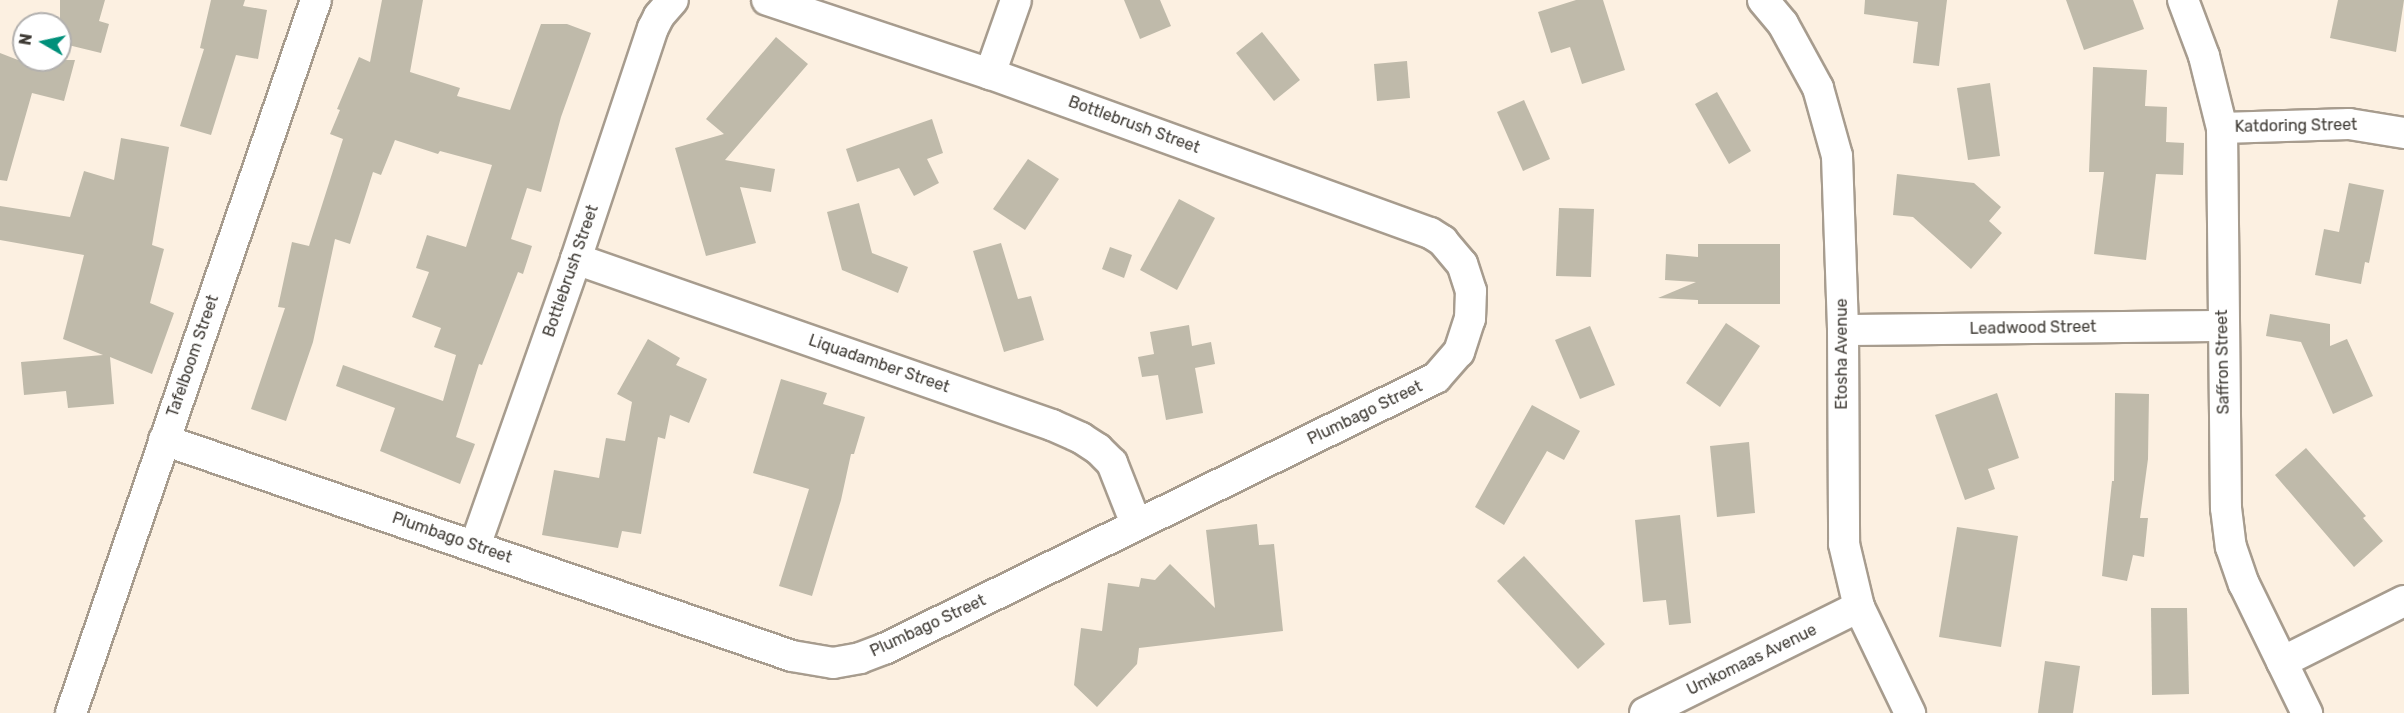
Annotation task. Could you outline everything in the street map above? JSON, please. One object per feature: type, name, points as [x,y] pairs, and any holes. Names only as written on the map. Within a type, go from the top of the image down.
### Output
[{"type":"street","name":"Tafelboom Street","points":[[71,713],[316,0]]},
{"type":"street","name":"Bottlebrush Street","points":[[475,546],[576,259],[653,28],[659,16],[673,0]]},
{"type":"street","name":"Bottlebrush Street","points":[[767,0],[990,74],[1419,227],[1443,241],[1454,253],[1462,264],[1471,291]]},
{"type":"street","points":[[990,74],[1016,0]]},
{"type":"street","name":"Etosha Avenue","points":[[1763,0],[1783,24],[1818,88],[1837,156],[1843,330],[1843,535],[1859,607],[1910,713]]},
{"type":"street","name":"Saffron Street","points":[[2182,0],[2204,56],[2222,128],[2222,326],[2226,508],[2231,547],[2244,584],[2307,713]]},
{"type":"street","name":"Katdoring Street","points":[[2222,128],[2349,123],[2404,134]]},
{"type":"street","name":"Liquadamber Street","points":[[576,259],[1052,424],[1098,449],[1112,463],[1136,524]]},
{"type":"street","name":"Plumbago Street","points":[[164,440],[792,656],[832,663],[860,658],[884,649],[1436,378],[1450,366],[1465,338],[1470,319],[1471,291]]},
{"type":"street","name":"Leadwood Street","points":[[1843,330],[2222,326]]},
{"type":"street","points":[[2282,662],[2404,601]]},
{"type":"street","name":"Umkomaas Avenue","points":[[1645,713],[1859,607]]},
{"type":"building","points":[[60,0],[105,0],[99,21],[109,24],[101,53],[72,46],[72,12],[60,12]]},
{"type":"building","points":[[211,0],[245,0],[243,6],[267,10],[258,59],[236,55],[211,135],[180,126],[204,49],[200,48]]},
{"type":"building","points":[[382,0],[423,0],[410,72],[460,88],[457,96],[510,110],[541,24],[567,24],[591,33],[561,117],[541,192],[527,188],[511,239],[532,246],[523,274],[518,272],[482,365],[479,364],[456,437],[475,444],[460,484],[380,451],[395,408],[336,386],[343,365],[443,401],[456,355],[434,347],[441,328],[412,317],[429,272],[416,268],[427,235],[466,247],[492,165],[440,151],[438,154],[395,140],[381,175],[373,172],[350,244],[335,239],[313,342],[286,421],[251,409],[285,308],[278,307],[292,242],[309,246],[343,139],[330,134],[340,110],[337,109],[359,57],[370,62]]},
{"type":"building","points":[[1124,0],[1160,0],[1171,26],[1140,39]]},
{"type":"building","points":[[1576,0],[1603,0],[1625,70],[1582,84],[1570,47],[1551,53],[1538,12]]},
{"type":"building","points":[[1865,0],[1947,0],[1939,66],[1913,63],[1918,22],[1864,14]]},
{"type":"building","points":[[2066,0],[2133,0],[2144,29],[2084,50]]},
{"type":"building","points":[[2338,0],[2404,0],[2396,52],[2330,38]]},
{"type":"building","points":[[1262,32],[1300,80],[1274,101],[1236,53]]},
{"type":"building","points":[[776,37],[808,64],[725,160],[775,169],[771,192],[740,187],[756,243],[706,256],[675,148],[724,134],[706,119]]},
{"type":"building","points":[[0,53],[12,58],[12,72],[72,72],[64,101],[32,93],[7,181],[0,180]]},
{"type":"building","points":[[1407,61],[1410,98],[1377,101],[1374,64]]},
{"type":"building","points":[[2093,67],[2147,70],[2145,106],[2167,107],[2166,142],[2184,143],[2183,175],[2156,174],[2146,260],[2094,254],[2104,172],[2089,172]]},
{"type":"building","points":[[1990,83],[2000,156],[1968,160],[1957,88]]},
{"type":"building","points":[[1717,92],[1751,151],[1729,164],[1695,104]]},
{"type":"building","points":[[1524,100],[1550,159],[1523,171],[1497,112]]},
{"type":"building","points":[[932,119],[943,153],[927,159],[939,183],[914,196],[899,168],[857,182],[846,149]]},
{"type":"building","points":[[121,138],[169,147],[152,245],[164,249],[150,303],[174,313],[152,374],[110,357],[114,404],[68,408],[66,391],[24,395],[21,362],[103,355],[63,339],[84,255],[0,240],[0,206],[70,217],[84,171],[114,180]]},
{"type":"building","points":[[1028,159],[1059,179],[1025,230],[993,209]]},
{"type":"building","points":[[1897,174],[1974,183],[2001,207],[1989,221],[2002,233],[1971,269],[1913,217],[1893,215]]},
{"type":"building","points":[[2349,183],[2384,190],[2369,263],[2365,262],[2361,284],[2315,275],[2324,229],[2339,232]]},
{"type":"building","points":[[1179,199],[1215,218],[1177,290],[1140,270]]},
{"type":"building","points":[[859,203],[872,253],[908,267],[898,293],[842,270],[827,212]]},
{"type":"building","points":[[1559,208],[1594,209],[1591,277],[1556,276]]},
{"type":"building","points":[[1001,243],[1018,299],[1031,296],[1044,340],[1004,352],[973,251]]},
{"type":"building","points":[[1698,244],[1780,244],[1780,304],[1698,304],[1698,300],[1658,298],[1696,282],[1665,280],[1666,254],[1698,257]]},
{"type":"building","points":[[1110,247],[1132,255],[1124,278],[1102,269]]},
{"type":"building","points":[[2270,314],[2330,324],[2330,346],[2347,339],[2373,396],[2333,414],[2301,342],[2266,336]]},
{"type":"building","points":[[1726,323],[1760,346],[1720,407],[1686,383]]},
{"type":"building","points":[[1189,325],[1192,346],[1211,342],[1215,364],[1195,368],[1203,413],[1166,420],[1158,375],[1142,377],[1138,357],[1154,354],[1150,332]]},
{"type":"building","points":[[1590,326],[1615,385],[1580,399],[1555,340]]},
{"type":"building","points":[[648,339],[680,358],[676,365],[707,379],[689,423],[670,415],[665,439],[658,437],[641,534],[622,531],[618,548],[542,535],[554,470],[599,478],[606,438],[625,441],[632,402],[617,394]]},
{"type":"building","points":[[781,379],[827,393],[823,404],[865,417],[854,454],[851,454],[841,500],[812,596],[779,586],[809,489],[753,473]]},
{"type":"building","points":[[1997,393],[2019,458],[1988,469],[1995,489],[1965,500],[1935,415]]},
{"type":"building","points":[[2115,393],[2149,394],[2148,459],[2140,518],[2148,518],[2144,557],[2133,555],[2127,581],[2102,576],[2112,481],[2114,481]]},
{"type":"building","points":[[1532,405],[1580,431],[1564,460],[1547,451],[1504,525],[1475,507]]},
{"type":"building","points":[[1749,442],[1755,513],[1717,517],[1710,446]]},
{"type":"building","points":[[2306,448],[2366,516],[2363,518],[2383,541],[2354,567],[2275,475]]},
{"type":"building","points":[[1680,515],[1691,623],[1669,625],[1666,600],[1643,602],[1635,520]]},
{"type":"building","points":[[1257,524],[1259,545],[1274,544],[1283,631],[1139,648],[1137,664],[1097,707],[1074,685],[1081,628],[1102,631],[1108,583],[1139,587],[1141,578],[1155,580],[1170,564],[1215,608],[1206,530]]},
{"type":"building","points":[[1957,527],[2018,536],[2001,647],[1939,637]]},
{"type":"building","points":[[1524,556],[1605,644],[1578,669],[1497,581]]},
{"type":"building","points":[[2151,608],[2187,608],[2189,694],[2152,695]]},
{"type":"building","points":[[2045,661],[2080,666],[2073,713],[2038,713]]}]
